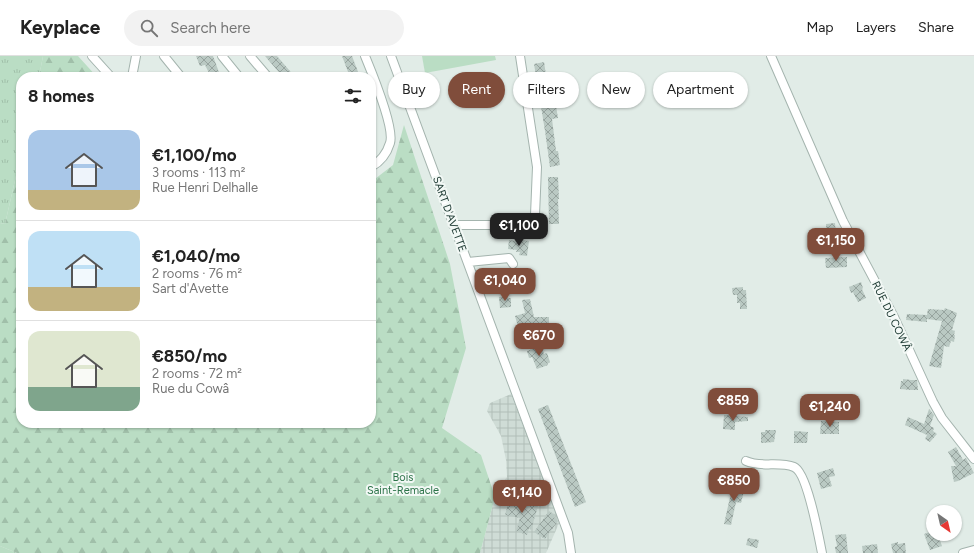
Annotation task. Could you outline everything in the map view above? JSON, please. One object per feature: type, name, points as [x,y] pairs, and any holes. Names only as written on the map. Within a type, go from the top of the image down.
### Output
[{"type":"street","points":[[92,56],[106,72]]},
{"type":"street","points":[[133,72],[136,56]]},
{"type":"street","points":[[164,56],[177,72]]},
{"type":"street","points":[[222,56],[235,72]]},
{"type":"street","points":[[250,56],[264,72]]},
{"type":"street","points":[[366,56],[372,72]]},
{"type":"street","name":"SART D'AVETTE","points":[[391,56],[568,533],[571,553]]},
{"type":"street","points":[[453,225],[522,225],[531,222],[535,215],[537,167],[520,56]]},
{"type":"street","name":"RUE DU COWÂ","points":[[772,56],[843,221],[894,317],[933,402],[942,418],[974,459]]},
{"type":"street","points":[[376,85],[387,117],[391,142],[383,157],[376,163]]},
{"type":"street","points":[[468,262],[509,258],[513,264]]},
{"type":"street","points":[[746,461],[752,464],[786,465],[800,470],[810,498],[822,553]]},
{"type":"street","points":[[963,553],[974,550]]},
{"type":"shaded area","points":[[511,394],[560,521],[546,553],[480,553],[495,497],[494,493],[507,477],[506,460],[501,436],[487,411],[490,403]]},
{"type":"green space","points":[[0,56],[43,56],[40,72],[16,72],[16,176],[5,224],[0,223]]},
{"type":"green space","points":[[43,56],[78,56],[92,72],[40,72]]},
{"type":"green space","points":[[422,56],[495,56],[496,60],[430,72],[425,72]]},
{"type":"green space","name":"Bois Saint-Remacle","points":[[404,125],[450,264],[466,348],[442,428],[481,455],[495,497],[480,553],[17,553],[0,546],[0,223],[5,224],[16,176],[16,428],[376,428],[376,178],[393,165]]},
{"type":"green space","points":[[0,546],[17,553],[0,553]]},
{"type":"building","points":[[196,56],[213,56],[219,72],[208,72],[205,65],[200,66]]},
{"type":"building","points":[[265,56],[277,56],[291,72],[279,72]]},
{"type":"building","points":[[342,56],[352,56],[358,72],[348,72]]},
{"type":"building","points":[[544,62],[546,72],[535,72],[534,64]]},
{"type":"building","points":[[541,108],[556,108],[558,118],[552,119],[556,151],[558,151],[560,165],[550,167]]},
{"type":"building","points":[[548,177],[558,177],[559,224],[549,224]]},
{"type":"building","points":[[835,223],[836,236],[827,237],[826,224]]},
{"type":"building","points":[[515,239],[529,241],[527,256],[519,255],[520,252],[516,252],[517,250],[508,249],[509,240],[515,241]]},
{"type":"building","points":[[847,257],[847,267],[826,268],[825,258]]},
{"type":"building","points":[[861,282],[866,298],[858,302],[853,292],[851,293],[849,287]]},
{"type":"building","points":[[743,287],[743,290],[746,290],[747,309],[740,309],[740,303],[737,303],[737,295],[733,295],[732,288]]},
{"type":"building","points":[[508,296],[508,298],[511,298],[511,307],[500,308],[499,297]]},
{"type":"building","points":[[530,299],[534,317],[549,317],[549,325],[528,327],[528,324],[518,327],[515,316],[525,313],[522,300]]},
{"type":"building","points":[[945,308],[957,313],[952,330],[955,331],[954,342],[951,341],[949,347],[944,346],[941,368],[929,366],[942,321],[927,319],[927,322],[906,320],[907,314],[927,315],[928,309],[944,310]]},
{"type":"building","points":[[541,346],[544,354],[547,353],[550,362],[547,364],[548,365],[537,369],[532,357],[529,358],[527,351]]},
{"type":"building","points":[[903,379],[917,380],[918,390],[900,389],[901,381],[903,381]]},
{"type":"building","points":[[548,405],[586,502],[575,507],[538,409]]},
{"type":"building","points":[[929,409],[934,415],[930,426],[934,428],[933,431],[937,434],[930,442],[925,439],[927,435],[905,425],[908,417],[924,424]]},
{"type":"building","points":[[724,415],[748,417],[748,421],[735,422],[735,430],[723,429]]},
{"type":"building","points":[[821,421],[839,422],[839,434],[820,434]]},
{"type":"building","points":[[765,430],[776,430],[774,442],[761,443],[761,432],[765,432]]},
{"type":"building","points":[[794,431],[808,432],[807,443],[794,443]]},
{"type":"building","points":[[956,447],[963,460],[966,458],[974,473],[954,482],[951,466],[956,466],[948,452]]},
{"type":"building","points":[[833,468],[835,476],[829,477],[832,486],[821,489],[817,473]]},
{"type":"building","points":[[733,484],[745,487],[741,503],[736,502],[731,525],[724,524]]},
{"type":"building","points":[[510,497],[521,499],[527,503],[538,506],[531,530],[529,528],[527,535],[516,531],[520,518],[505,515]]},
{"type":"building","points":[[549,511],[555,515],[554,517],[558,521],[545,539],[534,532]]},
{"type":"building","points":[[846,534],[848,553],[836,553],[835,547],[837,546],[835,535]]},
{"type":"building","points":[[748,538],[759,540],[757,548],[746,545]]},
{"type":"building","points":[[927,541],[940,541],[942,546],[930,550]]},
{"type":"building","points":[[898,542],[898,544],[905,543],[906,553],[893,553],[891,544]]},
{"type":"building","points":[[877,544],[878,553],[863,553],[862,546]]}]
